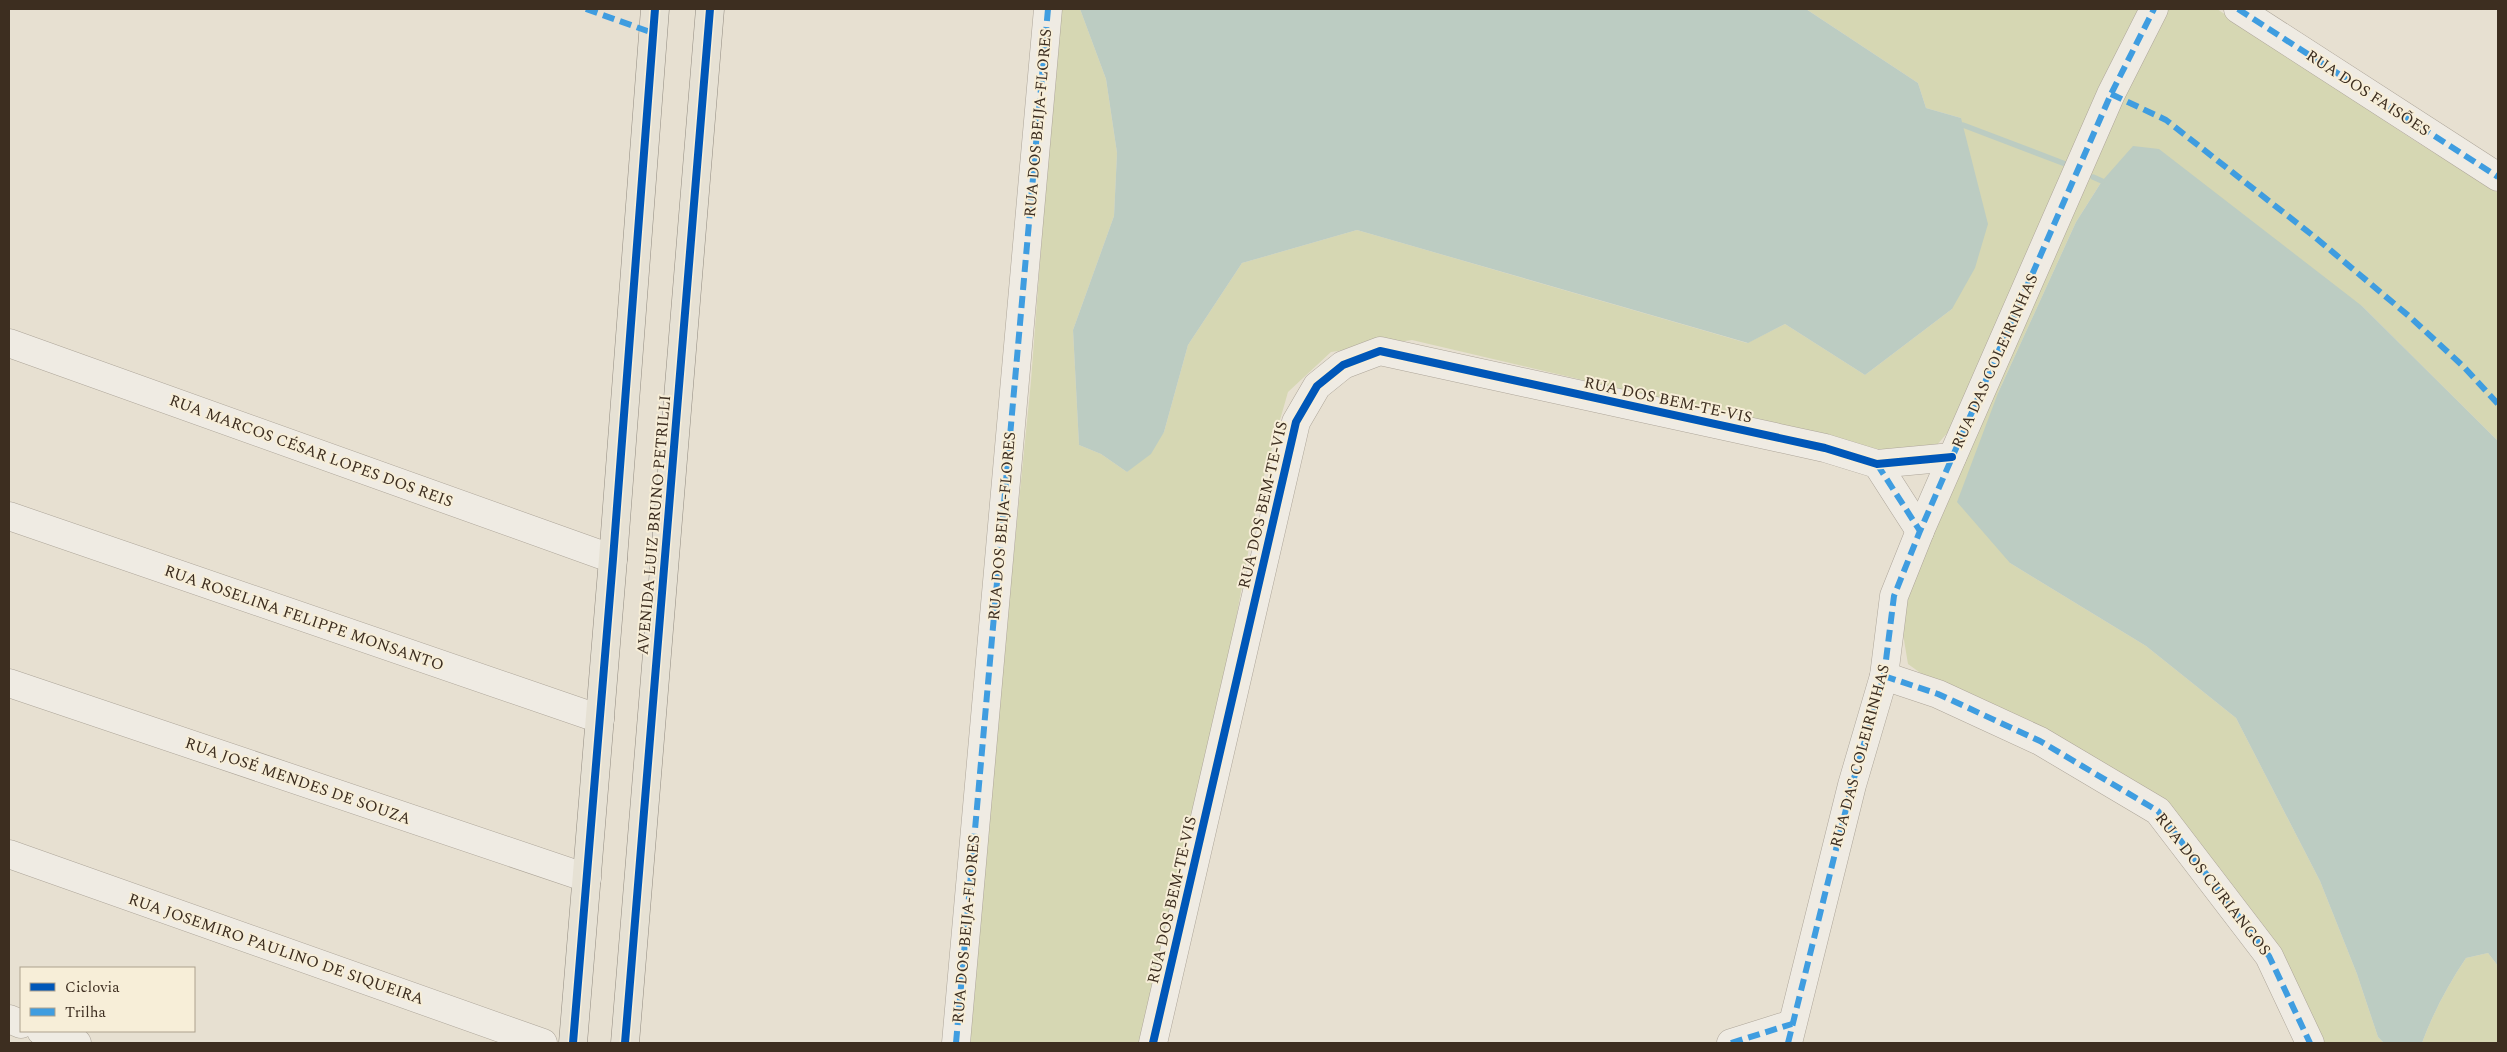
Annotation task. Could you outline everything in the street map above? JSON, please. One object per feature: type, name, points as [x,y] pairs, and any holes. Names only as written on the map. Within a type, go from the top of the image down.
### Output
[{"type":"main road","points":[[572,1043],[614,559],[655,9]]},
{"type":"main road","name":"AVENIDA LUIZ BRUNO PETRILLI","points":[[625,1043],[710,9]]},
{"type":"street","name":"RUA DOS BEIJA-FLORES","points":[[956,1043],[1048,9]]},
{"type":"street","name":"RUA DAS COLEIRINHAS","points":[[1790,1034],[1852,785],[1884,676],[1894,596],[1952,457],[2111,94],[2154,9]]},
{"type":"street","name":"RUA DOS FAISÕES","points":[[2238,9],[2498,177]]},
{"type":"street","name":"RUA MARCOS CÉSAR LOPES DOS REIS","points":[[9,344],[614,559]]},
{"type":"street","name":"RUA DOS BEM-TE-VIS","points":[[1154,1043],[1296,422],[1317,386],[1343,365],[1380,351],[1825,448],[1877,464],[1952,457]]},
{"type":"street","points":[[1877,464],[1920,532]]},
{"type":"street","name":"RUA ROSELINA FELIPPE MONSANTO","points":[[9,516],[600,719]]},
{"type":"street","name":"RUA DOS CURIANGOS","points":[[1884,676],[1938,694],[2040,741],[2158,811],[2269,956],[2310,1043]]},
{"type":"street","name":"RUA JOSÉ MENDES DE SOUZA","points":[[9,683],[587,878]]},
{"type":"street","name":"RUA JOSEMIRO PAULINO DE SIQUEIRA","points":[[9,854],[543,1043]]},
{"type":"street","points":[[44,1032],[77,1043]]},
{"type":"street","points":[[1731,1043],[1790,1034]]},
{"type":"green space","points":[[1059,9],[1080,9],[1106,79],[1117,153],[1114,216],[1073,330],[1079,445],[1101,454],[1127,472],[1164,432],[1188,345],[1242,263],[1357,230],[1747,343],[1785,324],[1865,375],[1952,309],[1961,118],[1926,108],[1918,83],[1806,9],[2141,9],[1955,424],[1930,453],[1885,451],[1412,340],[1331,352],[1288,392],[1259,493],[1226,674],[1143,1043],[965,1043],[1031,381]]},
{"type":"green space","points":[[2162,9],[2217,9],[2409,137],[2498,193],[2498,441],[2362,306],[2102,181],[2076,222],[1998,393],[2010,563],[2146,646],[2236,718],[2320,881],[2357,974],[2378,1037],[2384,1043],[2317,1043],[2175,818],[1940,687],[1908,664],[1899,610]]},
{"type":"green space","points":[[2488,953],[2498,966],[2498,1043],[2422,1043],[2441,999],[2466,958]]},
{"type":"shaded area","points":[[1080,9],[1806,9],[1918,83],[1926,108],[1961,118],[1988,224],[1975,268],[1952,309],[1865,375],[1785,324],[1748,343],[1357,230],[1242,263],[1188,345],[1164,432],[1151,454],[1127,472],[1101,454],[1079,445],[1073,330],[1114,216],[1117,153],[1106,79]]},
{"type":"shaded area","points":[[2133,146],[2159,149],[2362,306],[2498,441],[2498,966],[2488,953],[2466,958],[2441,999],[2422,1043],[2384,1043],[2378,1037],[2357,974],[2320,881],[2236,718],[2146,646],[2010,563],[1957,502],[1998,393],[2076,222],[2102,181]]},
{"type":"waterway","points":[[1963,125],[2068,165]]},
{"type":"waterway","points":[[2093,177],[2102,181]]},
{"type":"marked path","points":[[586,9],[653,33]]},
{"type":"marked path","points":[[956,1043],[1048,9]]},
{"type":"marked path","points":[[1788,1043],[1852,785],[1884,676],[1894,596],[1920,531],[2111,94],[2154,9]]},
{"type":"marked path","points":[[2238,9],[2498,177]]},
{"type":"marked path","points":[[2111,94],[2166,120],[2316,238],[2410,317],[2464,367],[2498,404]]},
{"type":"marked path","points":[[1877,464],[1920,531]]},
{"type":"marked path","points":[[1884,676],[1938,694],[2040,741],[2158,811],[2269,956],[2310,1043]]},
{"type":"marked path","points":[[1731,1043],[1792,1024]]},
{"type":"cycle path","points":[[573,1043],[613,559],[655,9]]},
{"type":"cycle path","points":[[625,1043],[710,9]]},
{"type":"cycle path","points":[[1153,1043],[1296,422],[1317,386],[1343,365],[1380,351],[1825,448],[1877,464],[1952,457]]}]
